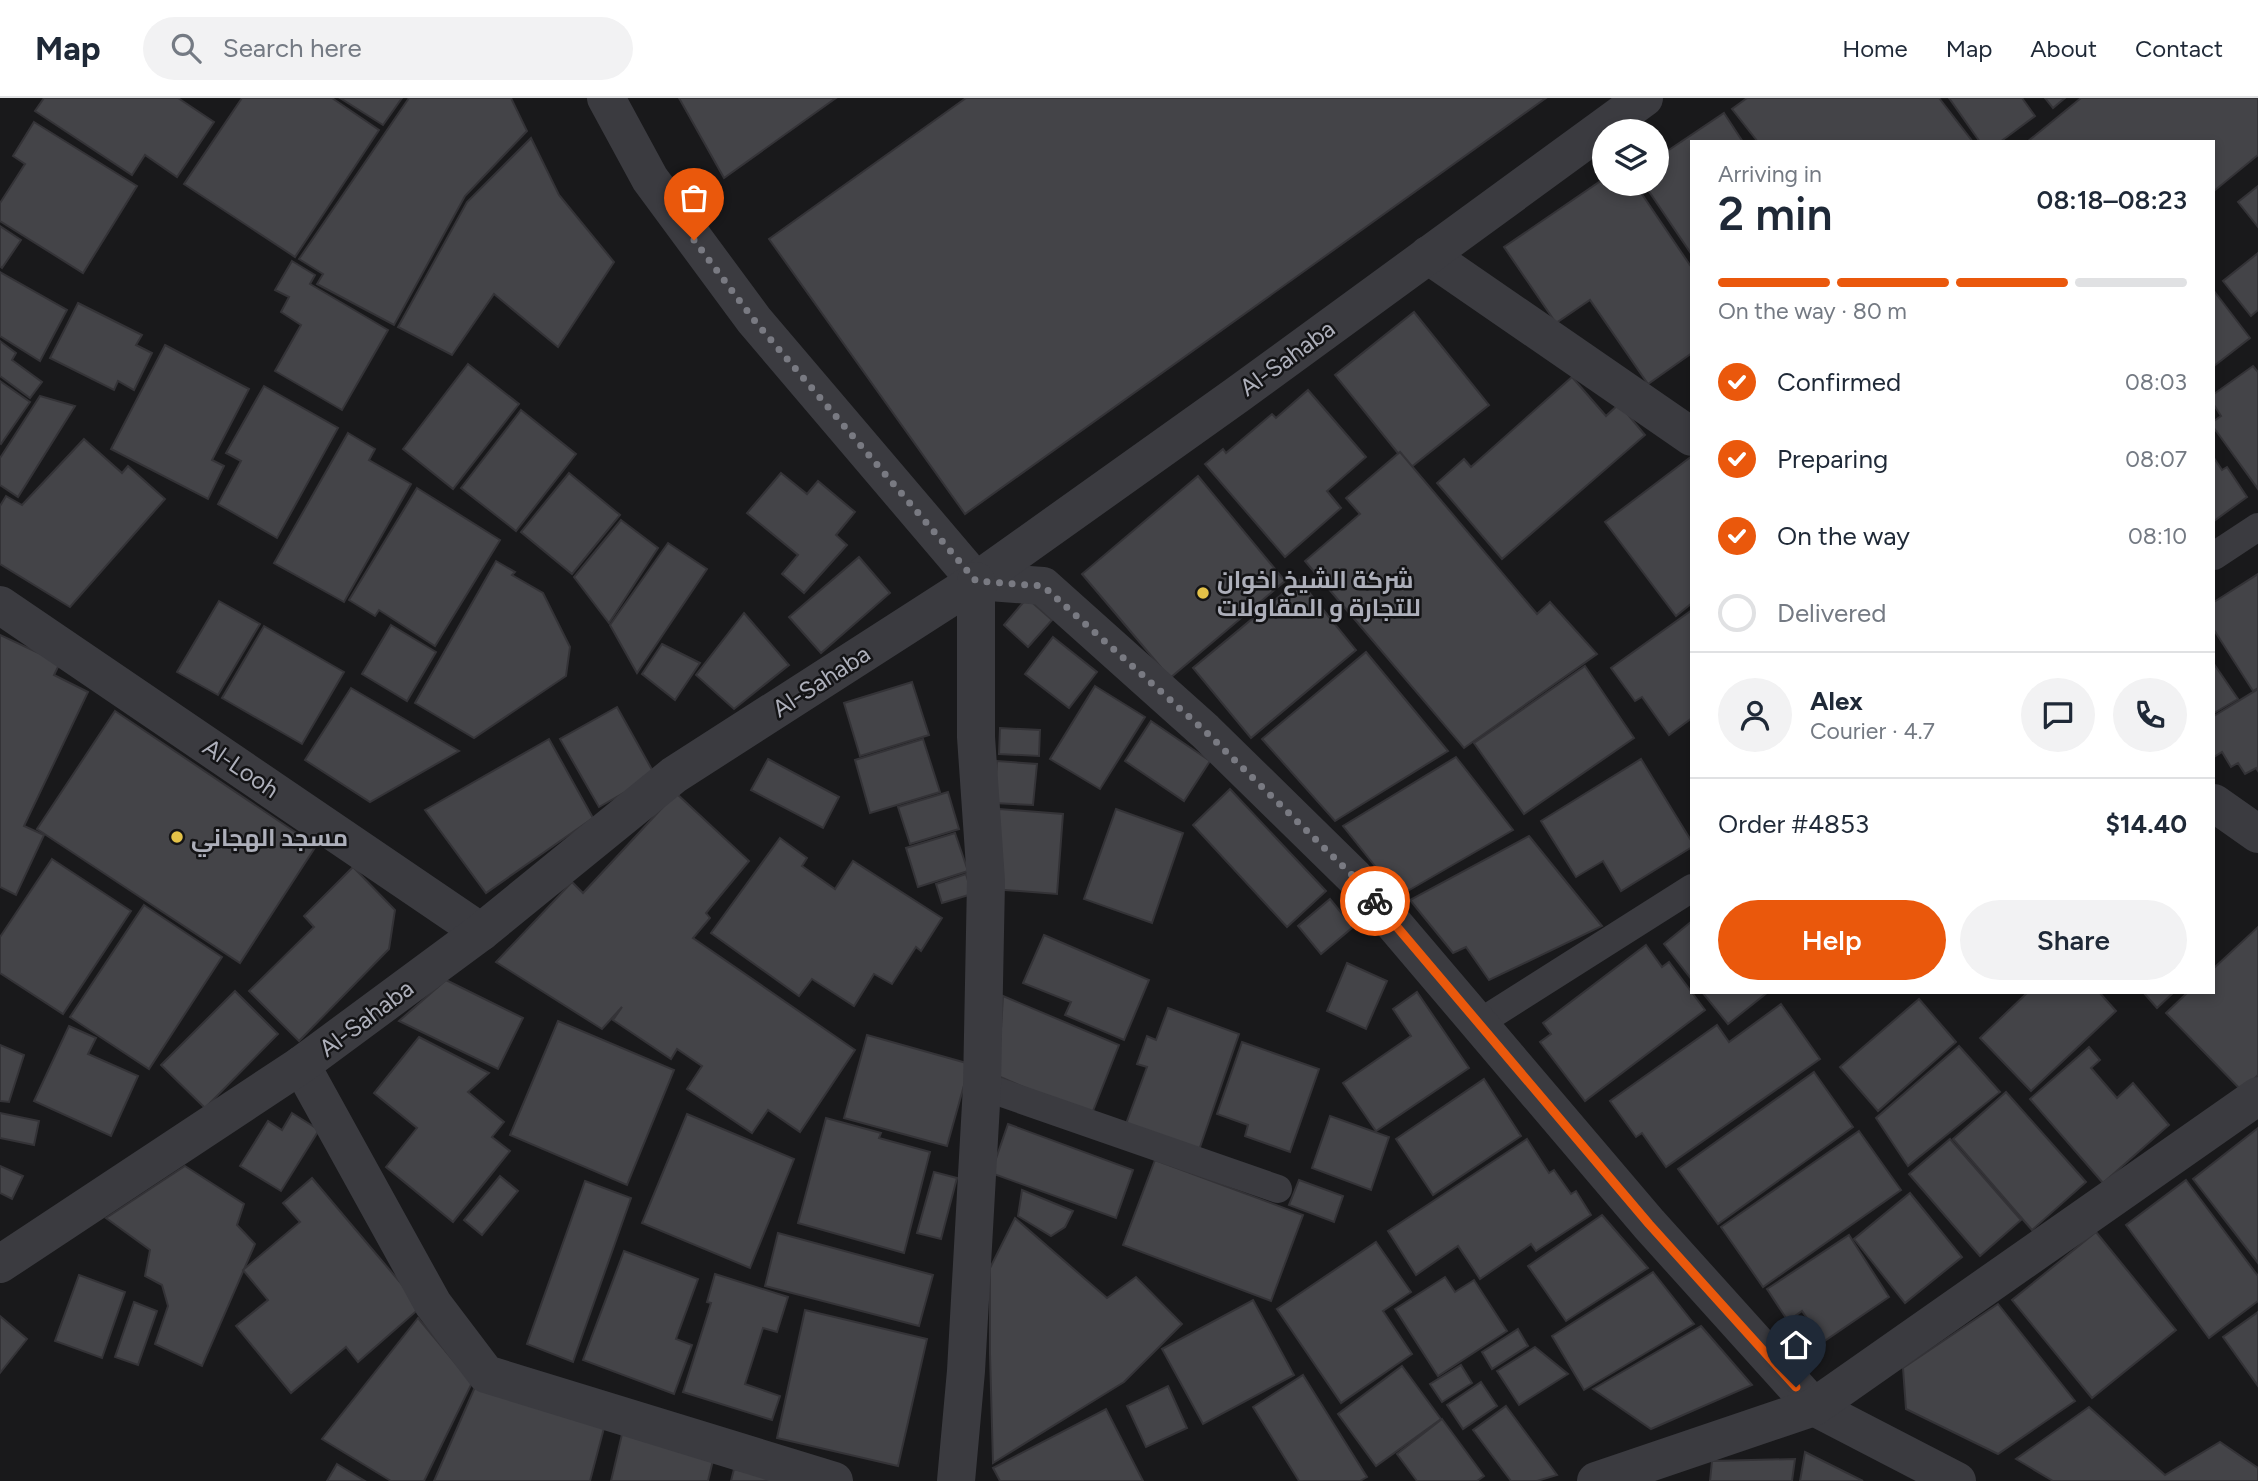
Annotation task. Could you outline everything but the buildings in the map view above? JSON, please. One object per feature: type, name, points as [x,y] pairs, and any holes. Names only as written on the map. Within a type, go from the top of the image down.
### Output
[{"type":"street","points":[[606,98],[650,179],[754,320],[976,581],[976,737],[986,881],[982,1086],[967,1371],[956,1481]]},
{"type":"street","name":"Al-Sahaba","points":[[0,1264],[301,1065],[481,932],[674,775],[976,581],[1237,396],[1644,98]]},
{"type":"street","points":[[1428,255],[1690,436]]},
{"type":"street","points":[[976,581],[1043,586],[1205,731],[1354,877],[1649,1224],[1814,1407],[1957,1481]]},
{"type":"street","name":"Al-Looh","points":[[0,605],[481,932]]},
{"type":"street","points":[[2215,804],[2258,835]]},
{"type":"street","points":[[301,1065],[433,1304],[486,1374],[834,1481]]},
{"type":"street","points":[[1596,1481],[1814,1407],[2258,1096]]},
{"type":"lane","points":[[2215,555],[2258,527]]},
{"type":"lane","points":[[1479,1023],[1690,889]]},
{"type":"lane","points":[[982,1086],[1278,1189]]},
{"type":"way so far","points":[[694,240],[754,320],[976,581],[1043,586],[1205,731],[1354,877],[1375,901]]},
{"type":"place","name":"شركة الشيخ اخوان للتجارة و المقاولات","points":[[1203,593]]},
{"type":"place","name":"مسجد الهجاني","points":[[177,837]]},
{"type":"route","points":[[1375,901],[1649,1224],[1796,1387]]}]
